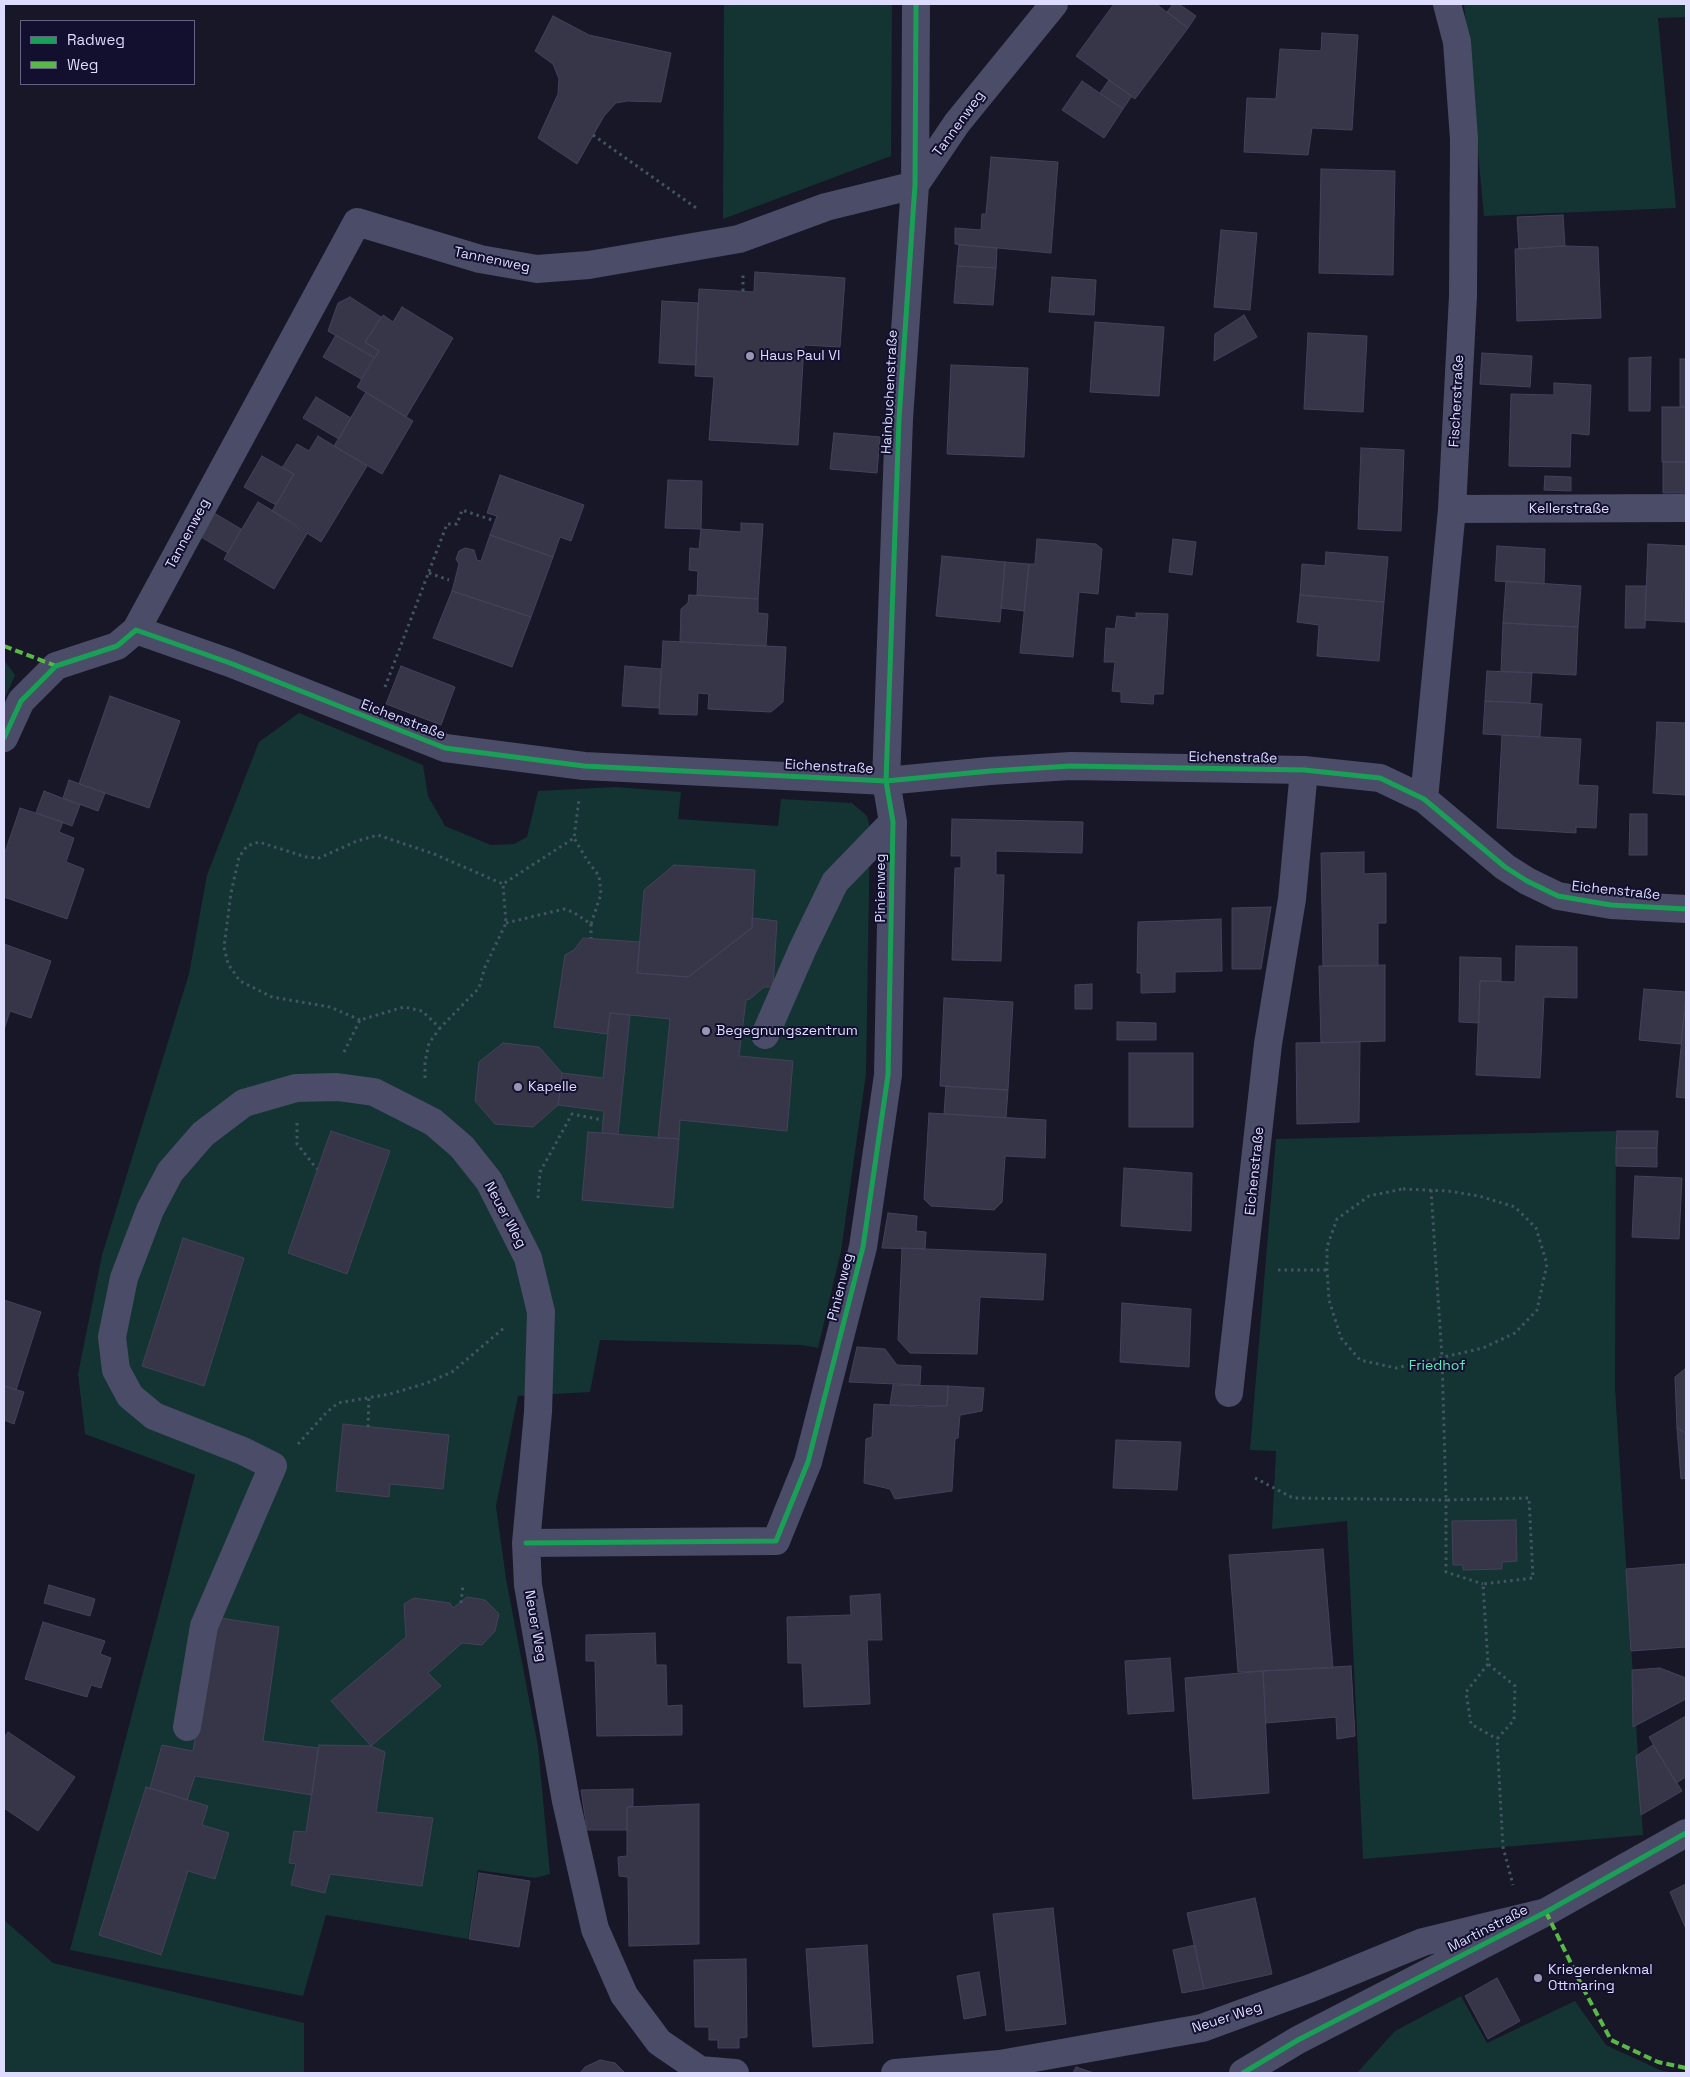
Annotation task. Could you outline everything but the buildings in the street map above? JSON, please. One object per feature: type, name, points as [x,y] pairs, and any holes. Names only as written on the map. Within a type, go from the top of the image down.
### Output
[{"type":"street","name":"Hainbuchenstraße","points":[[886,781],[899,419],[915,185],[916,4]]},
{"type":"street","name":"Tannenweg","points":[[136,630],[357,222],[480,259],[537,269],[589,265],[739,239],[826,207],[915,185],[956,123],[1054,4]]},
{"type":"street","name":"Fischerstraße","points":[[1424,799],[1452,509],[1463,296],[1464,139],[1457,42],[1447,4]]},
{"type":"street","name":"Kellerstraße","points":[[1452,509],[1686,508]]},
{"type":"street","name":"Eichenstraße","points":[[136,630],[230,663],[372,721],[445,748],[584,766],[886,781],[990,771],[1071,766],[1304,770],[1380,778],[1424,799],[1505,867],[1527,881],[1558,896],[1611,905],[1686,909]]},
{"type":"street","points":[[4,738],[21,701],[56,666],[117,646],[136,630]]},
{"type":"street","name":"Eichenstraße","points":[[1229,1393],[1268,1044],[1292,899],[1304,770]]},
{"type":"street","name":"Pinienweg","points":[[526,1543],[776,1541],[808,1462],[863,1247],[888,1075],[893,822],[886,781]]},
{"type":"street","points":[[765,1035],[803,948],[836,882],[893,822]]},
{"type":"street","name":"Neuer Weg","points":[[273,1466],[243,1451],[154,1416],[130,1396],[116,1370],[112,1337],[124,1278],[150,1210],[170,1172],[203,1134],[244,1104],[296,1088],[336,1087],[374,1092],[433,1122],[462,1147],[489,1182],[528,1258],[540,1312],[538,1412],[526,1543],[528,1585],[556,1745],[595,1929],[624,1995],[659,2042],[700,2070],[735,2073]]},
{"type":"street","points":[[187,1727],[204,1626],[273,1466]]},
{"type":"street","name":"Martinstraße","points":[[1243,2073],[1298,2040],[1686,1833]]},
{"type":"street","name":"Neuer Weg","points":[[895,2073],[1000,2064],[1202,2028],[1311,1988],[1423,1942],[1534,1915]]},
{"type":"path","points":[[594,135],[739,239]]},
{"type":"path","points":[[372,721],[448,524],[457,524],[462,510],[492,520]]},
{"type":"path","points":[[429,573],[448,580]]},
{"type":"path","points":[[584,766],[574,838],[599,876],[601,894],[591,924],[591,938]]},
{"type":"path","points":[[440,1028],[422,1011],[404,1007],[360,1020],[330,1007],[272,997],[240,981],[228,964],[224,948],[231,893],[239,857],[247,846],[259,842],[306,857],[319,858],[358,841],[378,835],[434,854],[503,884]]},
{"type":"path","points":[[503,884],[574,838]]},
{"type":"path","points":[[433,1122],[425,1084],[425,1062],[429,1043],[440,1028],[480,988],[491,953],[506,923],[503,884]]},
{"type":"path","points":[[506,923],[564,910],[573,912],[591,924]]},
{"type":"path","points":[[336,1087],[342,1056],[360,1020]]},
{"type":"path","points":[[296,1088],[297,1144],[317,1169]]},
{"type":"path","points":[[528,1258],[536,1216],[540,1172],[572,1114],[603,1120]]},
{"type":"path","points":[[1403,1189],[1431,1190],[1479,1196],[1515,1207],[1536,1228],[1547,1264],[1537,1310],[1515,1333],[1483,1348],[1396,1368],[1360,1360],[1341,1338],[1329,1300],[1327,1247],[1337,1219],[1369,1196],[1403,1189]]},
{"type":"path","points":[[1255,1478],[1293,1498],[1446,1500],[1529,1498],[1532,1578],[1483,1584],[1446,1572],[1446,1500],[1442,1357],[1431,1190]]},
{"type":"path","points":[[1243,1270],[1327,1270]]},
{"type":"path","points":[[273,1466],[301,1440],[326,1412],[338,1403],[368,1396],[390,1394],[427,1383],[452,1372],[505,1327],[540,1312]]},
{"type":"path","points":[[368,1396],[368,1427]]},
{"type":"path","points":[[461,1603],[463,1584]]},
{"type":"path","points":[[1483,1584],[1488,1664],[1466,1692],[1471,1724],[1497,1739]]},
{"type":"path","points":[[1488,1664],[1515,1686],[1514,1720],[1497,1739],[1503,1847],[1534,1915]]},
{"type":"green space","points":[[724,4],[892,4],[891,156],[723,219]]},
{"type":"green space","points":[[1464,4],[1686,4],[1686,17],[1658,18],[1676,208],[1484,216]]},
{"type":"green space","points":[[4,660],[15,675],[4,700]]},
{"type":"green space","points":[[299,713],[423,765],[428,796],[445,826],[491,845],[514,844],[527,837],[538,791],[615,787],[681,792],[678,819],[778,826],[781,799],[852,803],[867,816],[870,827],[866,1074],[841,1251],[818,1348],[802,1345],[600,1340],[590,1392],[518,1396],[496,1506],[506,1579],[538,1746],[550,1874],[535,1878],[478,1870],[468,1939],[326,1915],[303,1996],[70,1950],[195,1475],[85,1434],[78,1374],[102,1255],[189,974],[207,875],[259,742]]},
{"type":"green space","name":"Friedhof","points":[[1616,1131],[1615,1388],[1643,1835],[1363,1859],[1347,1521],[1272,1529],[1276,1451],[1250,1450],[1276,1139]]},
{"type":"green space","points":[[4,1920],[53,1963],[304,2023],[304,2073],[4,2073]]},
{"type":"green space","points":[[1461,1996],[1487,2043],[1575,2001],[1606,2045],[1660,2070],[1674,2073],[1357,2073],[1395,2031]]},
{"type":"marked path","points":[[4,646],[56,666]]},
{"type":"marked path","points":[[1546,1912],[1611,2040],[1658,2062],[1686,2068]]},
{"type":"cycle path","points":[[526,1543],[776,1541],[808,1462],[863,1247],[888,1075],[893,822],[886,781],[899,419],[915,185],[916,4]]},
{"type":"cycle path","points":[[4,738],[21,701],[56,666],[117,646],[136,630],[230,663],[445,748],[584,766],[886,781],[990,771],[1071,766],[1304,770],[1380,778],[1424,799],[1505,867],[1527,881],[1558,896],[1611,905],[1686,909]]},
{"type":"cycle path","points":[[1243,2073],[1298,2040],[1546,1912],[1686,1833]]},
{"type":"place","name":"Haus Paul VI","points":[[750,356]]},
{"type":"place","name":"Begegnungszentrum","points":[[706,1031]]},
{"type":"place","name":"Kapelle","points":[[518,1087]]},
{"type":"place","name":"Kriegerdenkmal Ottmaring","points":[[1538,1978]]}]
